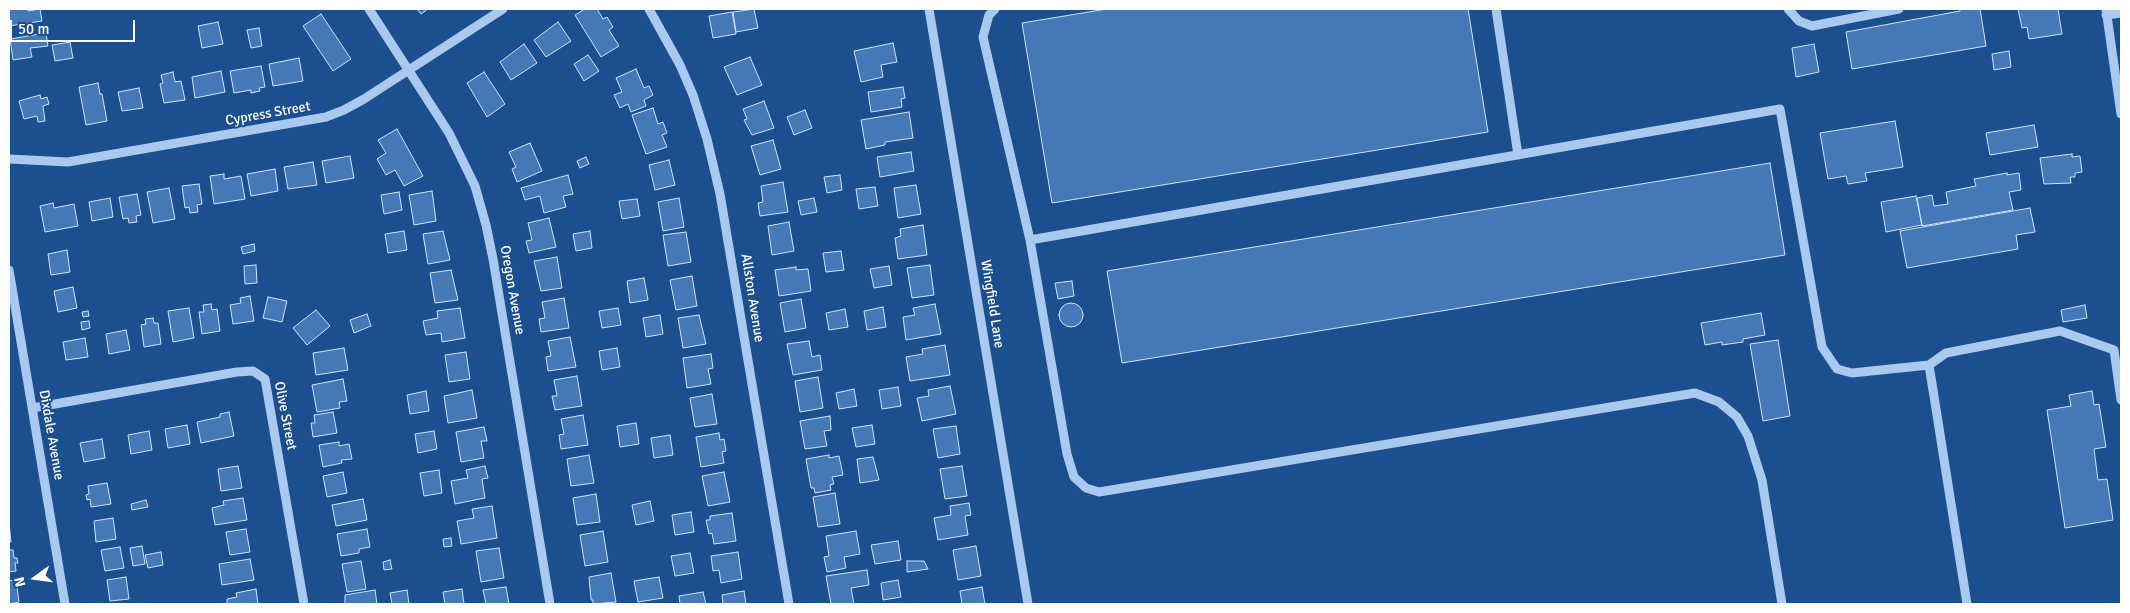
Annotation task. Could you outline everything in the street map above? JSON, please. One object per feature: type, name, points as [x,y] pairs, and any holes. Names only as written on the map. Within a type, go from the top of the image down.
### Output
[{"type":"street","name":"Oregon Avenue","points":[[369,9],[462,157],[475,186],[486,224],[550,604]]},
{"type":"street","name":"Cypress Street","points":[[9,158],[68,162],[306,122],[344,110],[503,9]]},
{"type":"street","name":"Allston Avenue","points":[[649,9],[680,65],[693,96],[710,148],[720,194],[789,604]]},
{"type":"street","name":"Wingfield Lane","points":[[929,9],[1028,604]]},
{"type":"street","points":[[995,9],[989,15],[983,37],[1030,240],[1067,454],[1074,477],[1086,488],[1099,492],[1694,393],[1719,402],[1737,417],[1748,436],[1762,480],[1782,604]]},
{"type":"street","points":[[1496,9],[1518,155]]},
{"type":"street","points":[[1788,9],[1799,20],[1812,26],[1898,9]]},
{"type":"street","points":[[2121,13],[2106,12],[2117,61],[2121,114]]},
{"type":"street","points":[[1030,240],[1780,109],[1822,347],[1837,369],[1852,373],[1929,365],[1946,353],[2060,331],[2114,350],[2121,400]]},
{"type":"street","name":"Dixdale Avenue","points":[[9,270],[65,604]]},
{"type":"street","points":[[1929,365],[1967,604]]},
{"type":"street","name":"Olive Street","points":[[32,408],[237,372],[253,371],[265,378],[304,604]]},
{"type":"building","points":[[9,9],[28,9],[28,11],[40,9],[42,21],[9,26]]},
{"type":"building","points":[[417,9],[428,9],[421,14]]},
{"type":"building","points":[[585,9],[597,9],[603,19],[607,17],[613,27],[609,30],[619,46],[601,57],[575,15]]},
{"type":"building","points":[[754,9],[758,28],[736,32],[733,12]]},
{"type":"building","points":[[1107,9],[1468,9],[1488,132],[1052,203],[1022,23]]},
{"type":"building","points":[[1960,9],[1980,9],[1986,46],[1852,69],[1846,32],[1960,11]]},
{"type":"building","points":[[2018,9],[2058,9],[2062,34],[2029,39],[2027,27],[2022,28]]},
{"type":"building","points":[[732,12],[736,34],[713,38],[709,16]]},
{"type":"building","points":[[321,14],[351,59],[333,71],[303,26]]},
{"type":"building","points":[[218,22],[223,44],[202,48],[198,26]]},
{"type":"building","points":[[558,22],[571,41],[546,57],[534,40]]},
{"type":"building","points":[[259,28],[262,46],[251,48],[247,30]]},
{"type":"building","points":[[46,33],[48,46],[30,48],[32,57],[13,60],[10,39]]},
{"type":"building","points":[[70,42],[73,58],[55,61],[52,45]]},
{"type":"building","points":[[893,43],[897,62],[881,65],[883,77],[861,82],[854,51]]},
{"type":"building","points":[[524,44],[537,63],[511,80],[500,62]]},
{"type":"building","points":[[1814,44],[1819,72],[1796,77],[1792,48]]},
{"type":"building","points":[[2009,51],[2011,67],[1994,70],[1992,54]]},
{"type":"building","points":[[588,55],[599,71],[584,81],[574,64]]},
{"type":"building","points":[[750,57],[762,85],[737,95],[724,67]]},
{"type":"building","points":[[299,58],[303,81],[273,86],[269,64]]},
{"type":"building","points":[[261,66],[265,87],[259,88],[260,91],[251,93],[251,90],[234,93],[230,71]]},
{"type":"building","points":[[636,69],[644,88],[649,86],[653,95],[644,100],[646,106],[631,112],[628,104],[620,108],[614,95],[622,92],[616,78]]},
{"type":"building","points":[[221,71],[225,92],[195,98],[192,77]]},
{"type":"building","points":[[173,72],[175,82],[181,81],[185,100],[164,103],[160,84],[163,83],[161,75]]},
{"type":"building","points":[[484,72],[505,104],[487,117],[467,83]]},
{"type":"building","points":[[98,83],[107,121],[86,125],[79,87]]},
{"type":"building","points":[[903,87],[905,98],[901,99],[902,107],[871,112],[868,92]]},
{"type":"building","points":[[139,88],[143,108],[122,111],[118,92]]},
{"type":"building","points":[[40,95],[41,99],[47,97],[49,104],[43,106],[45,121],[38,122],[37,116],[24,119],[19,101]]},
{"type":"building","points":[[764,101],[774,128],[752,135],[744,120],[747,119],[743,109]]},
{"type":"building","points":[[653,108],[658,124],[663,122],[667,133],[662,135],[667,147],[646,154],[632,115]]},
{"type":"building","points":[[805,110],[812,128],[794,135],[787,117]]},
{"type":"building","points":[[909,112],[913,138],[885,142],[885,145],[866,149],[861,120]]},
{"type":"building","points":[[1895,121],[1903,167],[1865,173],[1867,181],[1848,184],[1846,176],[1828,179],[1820,133]]},
{"type":"building","points":[[2034,125],[2038,147],[1990,155],[1986,133]]},
{"type":"building","points":[[397,129],[423,176],[404,186],[395,170],[386,175],[377,159],[386,153],[378,140]]},
{"type":"building","points":[[773,140],[781,169],[760,175],[751,146]]},
{"type":"building","points":[[530,143],[542,171],[517,182],[512,169],[516,167],[509,152]]},
{"type":"building","points":[[911,152],[914,171],[880,177],[877,157]]},
{"type":"building","points":[[2072,154],[2072,157],[2080,156],[2082,172],[2075,173],[2075,177],[2070,177],[2071,183],[2044,184],[2040,158]]},
{"type":"building","points":[[350,156],[354,178],[326,183],[322,161]]},
{"type":"building","points":[[586,157],[589,164],[580,168],[577,161]]},
{"type":"building","points":[[669,160],[675,185],[655,190],[649,165]]},
{"type":"building","points":[[313,162],[317,185],[288,189],[284,167]]},
{"type":"building","points":[[1770,163],[1785,255],[1122,363],[1107,271]]},
{"type":"building","points":[[275,169],[278,191],[251,196],[247,174]]},
{"type":"building","points":[[2007,173],[2007,175],[2019,173],[2021,190],[2009,192],[2013,210],[1922,226],[1917,198],[1932,195],[1934,206],[1948,204],[1946,192],[1976,186],[1974,179]]},
{"type":"building","points":[[224,174],[224,179],[241,176],[245,199],[214,204],[210,176]]},
{"type":"building","points":[[568,175],[573,194],[563,196],[566,207],[544,213],[540,196],[525,200],[521,188]]},
{"type":"building","points":[[840,175],[842,190],[827,193],[824,177]]},
{"type":"building","points":[[783,182],[788,212],[760,216],[758,203],[763,202],[761,186]]},
{"type":"building","points":[[199,184],[202,204],[197,205],[198,212],[190,213],[189,207],[185,208],[182,186]]},
{"type":"building","points":[[916,185],[921,214],[898,218],[894,188]]},
{"type":"building","points":[[875,187],[878,206],[859,209],[856,189]]},
{"type":"building","points":[[169,188],[175,219],[153,223],[147,192]]},
{"type":"building","points":[[432,191],[436,221],[414,225],[409,195]]},
{"type":"building","points":[[399,192],[402,210],[384,214],[381,195]]},
{"type":"building","points":[[137,194],[141,215],[136,216],[137,222],[129,223],[128,218],[123,219],[119,197]]},
{"type":"building","points":[[1916,196],[1922,225],[1886,232],[1881,202]]},
{"type":"building","points":[[110,198],[113,217],[92,221],[89,202]]},
{"type":"building","points":[[679,198],[684,227],[663,231],[658,202]]},
{"type":"building","points":[[814,198],[817,212],[801,215],[798,201]]},
{"type":"building","points":[[637,199],[640,216],[622,219],[619,201]]},
{"type":"building","points":[[53,203],[54,208],[74,204],[78,226],[45,232],[40,206]]},
{"type":"building","points":[[2030,208],[2035,232],[2016,235],[2018,249],[1907,268],[1900,231]]},
{"type":"building","points":[[549,218],[556,247],[529,253],[526,241],[532,240],[528,223]]},
{"type":"building","points":[[789,222],[794,251],[772,255],[768,226]]},
{"type":"building","points":[[923,225],[927,255],[898,259],[895,238],[901,236],[900,229]]},
{"type":"building","points":[[404,231],[407,250],[388,253],[385,234]]},
{"type":"building","points":[[443,231],[450,260],[428,264],[423,234]]},
{"type":"building","points":[[590,231],[592,248],[576,251],[573,234]]},
{"type":"building","points":[[686,232],[691,262],[668,266],[663,235]]},
{"type":"building","points":[[254,244],[255,251],[243,254],[241,247]]},
{"type":"building","points":[[67,250],[70,272],[51,275],[48,254]]},
{"type":"building","points":[[841,251],[844,270],[826,272],[823,253]]},
{"type":"building","points":[[557,257],[562,288],[541,291],[534,261]]},
{"type":"building","points":[[256,265],[257,283],[245,284],[244,266]]},
{"type":"building","points":[[930,265],[934,295],[912,298],[907,268]]},
{"type":"building","points":[[889,266],[892,285],[874,288],[870,269]]},
{"type":"building","points":[[796,267],[796,270],[808,269],[811,291],[779,296],[775,270]]},
{"type":"building","points":[[451,270],[458,300],[435,303],[430,273]]},
{"type":"building","points":[[692,276],[697,306],[676,310],[670,280]]},
{"type":"building","points":[[644,278],[648,300],[630,303],[627,281]]},
{"type":"building","points":[[1072,281],[1074,296],[1058,299],[1055,283]]},
{"type":"building","points":[[73,287],[77,308],[58,312],[54,291]]},
{"type":"building","points":[[250,296],[254,321],[233,324],[230,305],[241,303],[240,298]]},
{"type":"building","points":[[268,297],[287,301],[282,322],[263,318]]},
{"type":"building","points":[[564,298],[569,328],[541,332],[539,319],[545,318],[542,302]]},
{"type":"building","points":[[801,299],[806,328],[785,332],[780,303]]},
{"type":"building","points":[[1071,303],[1076,304],[1082,310],[1082,320],[1076,326],[1071,327],[1066,326],[1060,320],[1059,315],[1060,310],[1066,304]]},
{"type":"building","points":[[211,304],[212,310],[217,309],[220,331],[202,334],[199,312],[204,312],[203,305]]},
{"type":"building","points":[[935,304],[941,334],[906,340],[903,317],[915,315],[913,308]]},
{"type":"building","points":[[2085,305],[2087,318],[2063,322],[2061,310]]},
{"type":"building","points":[[883,307],[886,327],[867,330],[864,311]]},
{"type":"building","points":[[189,308],[194,338],[173,342],[168,311]]},
{"type":"building","points":[[460,308],[465,338],[442,342],[441,333],[426,335],[423,321],[438,318],[437,311]]},
{"type":"building","points":[[618,308],[621,325],[602,328],[599,311]]},
{"type":"building","points":[[845,309],[848,327],[829,330],[826,313]]},
{"type":"building","points":[[316,310],[330,326],[307,345],[293,328]]},
{"type":"building","points":[[88,311],[89,316],[83,317],[82,312]]},
{"type":"building","points":[[1761,313],[1765,335],[1743,339],[1743,342],[1722,345],[1722,342],[1705,345],[1701,323]]},
{"type":"building","points":[[367,314],[371,326],[354,333],[350,320]]},
{"type":"building","points":[[660,315],[663,334],[646,337],[643,318]]},
{"type":"building","points":[[699,315],[706,344],[683,348],[678,318]]},
{"type":"building","points":[[153,318],[154,323],[158,323],[161,344],[144,347],[141,325],[146,324],[145,319]]},
{"type":"building","points":[[89,321],[90,328],[82,330],[81,322]]},
{"type":"building","points":[[126,330],[130,350],[109,354],[106,334]]},
{"type":"building","points":[[570,337],[576,367],[548,371],[546,357],[551,356],[548,341]]},
{"type":"building","points":[[85,338],[88,357],[66,360],[63,342]]},
{"type":"building","points":[[1778,340],[1790,416],[1763,421],[1750,344]]},
{"type":"building","points":[[809,341],[812,357],[820,355],[822,370],[793,375],[787,344]]},
{"type":"building","points":[[945,345],[950,375],[910,381],[906,357],[923,354],[922,349]]},
{"type":"building","points":[[344,348],[348,370],[316,375],[313,353]]},
{"type":"building","points":[[617,348],[620,367],[602,370],[599,351]]},
{"type":"building","points":[[466,352],[470,379],[449,382],[445,355]]},
{"type":"building","points":[[711,354],[713,368],[708,369],[711,384],[687,388],[683,358]]},
{"type":"building","points":[[577,376],[582,406],[555,410],[552,396],[557,396],[554,380]]},
{"type":"building","points":[[818,377],[823,408],[800,412],[795,381]]},
{"type":"building","points":[[343,379],[347,401],[339,402],[340,408],[317,412],[312,385]]},
{"type":"building","points":[[950,386],[956,414],[922,421],[917,398],[929,396],[928,390]]},
{"type":"building","points":[[898,387],[901,406],[882,409],[879,390]]},
{"type":"building","points":[[854,389],[857,406],[839,409],[836,393]]},
{"type":"building","points":[[472,390],[477,418],[448,423],[444,396]]},
{"type":"building","points":[[426,391],[429,411],[410,414],[407,395]]},
{"type":"building","points":[[2092,391],[2094,405],[2099,404],[2106,447],[2094,449],[2098,480],[2107,479],[2113,520],[2065,528],[2047,410],[2071,406],[2069,395]]},
{"type":"building","points":[[712,394],[717,424],[695,427],[690,398]]},
{"type":"building","points":[[229,412],[234,436],[201,443],[197,422],[220,417],[220,414]]},
{"type":"building","points":[[333,412],[337,433],[313,437],[311,423],[315,423],[314,415]]},
{"type":"building","points":[[583,415],[588,445],[561,449],[559,435],[564,434],[561,419]]},
{"type":"building","points":[[830,416],[831,430],[824,431],[827,446],[805,449],[800,421]]},
{"type":"building","points":[[636,423],[639,444],[620,447],[617,426]]},
{"type":"building","points":[[187,425],[190,444],[168,448],[165,429]]},
{"type":"building","points":[[872,425],[875,444],[856,447],[852,428]]},
{"type":"building","points":[[956,426],[960,454],[938,458],[933,429]]},
{"type":"building","points":[[484,427],[487,441],[481,441],[484,458],[461,462],[456,432]]},
{"type":"building","points":[[149,431],[152,450],[131,454],[128,435]]},
{"type":"building","points":[[434,431],[437,449],[418,453],[415,434]]},
{"type":"building","points":[[719,433],[720,440],[724,439],[726,451],[722,452],[724,463],[701,467],[696,437]]},
{"type":"building","points":[[670,435],[673,455],[654,458],[651,438]]},
{"type":"building","points":[[102,439],[105,458],[84,462],[80,443]]},
{"type":"building","points":[[339,442],[339,446],[349,444],[352,459],[341,460],[342,463],[323,467],[319,445]]},
{"type":"building","points":[[589,455],[594,483],[571,486],[567,459]]},
{"type":"building","points":[[829,455],[829,458],[839,456],[843,475],[832,477],[834,484],[830,485],[831,490],[815,493],[814,488],[811,488],[806,459]]},
{"type":"building","points":[[873,457],[879,480],[860,483],[857,459]]},
{"type":"building","points":[[238,466],[242,488],[221,491],[218,469]]},
{"type":"building","points":[[485,466],[488,478],[482,479],[485,498],[455,504],[451,481],[468,478],[466,470]]},
{"type":"building","points":[[962,466],[967,496],[945,499],[940,469]]},
{"type":"building","points":[[439,470],[442,493],[424,496],[420,473]]},
{"type":"building","points":[[343,472],[347,493],[327,497],[323,476]]},
{"type":"building","points":[[724,472],[730,502],[708,506],[702,476]]},
{"type":"building","points":[[107,483],[111,504],[91,507],[90,499],[87,500],[86,495],[89,494],[88,486]]},
{"type":"building","points":[[835,493],[840,524],[818,527],[813,497]]},
{"type":"building","points":[[596,494],[600,522],[577,525],[573,498]]},
{"type":"building","points":[[243,498],[247,520],[215,525],[212,508],[224,505],[223,501]]},
{"type":"building","points":[[363,499],[367,520],[336,526],[332,505]]},
{"type":"building","points":[[146,500],[148,507],[132,510],[131,504]]},
{"type":"building","points":[[650,501],[654,521],[636,525],[632,505]]},
{"type":"building","points":[[969,503],[971,515],[965,516],[968,535],[938,540],[934,518],[951,515],[950,506]]},
{"type":"building","points":[[492,506],[497,538],[461,544],[457,521],[474,518],[472,509]]},
{"type":"building","points":[[691,512],[694,532],[675,535],[672,515]]},
{"type":"building","points":[[732,513],[736,541],[714,544],[712,533],[709,534],[706,520],[710,520],[710,516]]},
{"type":"building","points":[[113,518],[116,539],[96,542],[94,521]]},
{"type":"building","points":[[9,523],[11,542],[9,542]]},
{"type":"building","points":[[246,529],[250,552],[230,555],[226,532]]},
{"type":"building","points":[[367,529],[370,547],[359,549],[359,553],[341,556],[337,534]]},
{"type":"building","points":[[603,531],[608,562],[585,566],[580,535]]},
{"type":"building","points":[[856,531],[860,554],[844,557],[846,568],[827,572],[824,557],[829,556],[826,536]]},
{"type":"building","points":[[451,538],[452,546],[444,547],[443,539]]},
{"type":"building","points":[[898,541],[901,560],[875,564],[871,545]]},
{"type":"building","points":[[142,546],[145,564],[133,566],[130,548]]},
{"type":"building","points":[[976,546],[981,576],[958,580],[953,550]]},
{"type":"building","points":[[120,547],[124,568],[105,571],[101,550]]},
{"type":"building","points":[[499,548],[504,578],[481,582],[476,551]]},
{"type":"building","points":[[9,550],[13,550],[14,558],[17,558],[18,563],[15,563],[16,571],[9,572]]},
{"type":"building","points":[[161,552],[163,565],[148,568],[145,555]]},
{"type":"building","points":[[738,552],[742,579],[721,583],[719,570],[713,571],[711,556]]},
{"type":"building","points":[[690,553],[694,573],[675,576],[671,556]]},
{"type":"building","points":[[250,559],[254,580],[222,585],[219,564]]},
{"type":"building","points":[[390,560],[392,569],[384,570],[383,562]]},
{"type":"building","points":[[361,561],[366,589],[347,592],[342,564]]},
{"type":"building","points":[[907,561],[924,561],[928,569],[907,572]]},
{"type":"building","points":[[867,570],[869,585],[851,588],[854,604],[831,604],[826,576]]},
{"type":"building","points":[[611,573],[616,602],[593,604],[589,577]]},
{"type":"building","points":[[126,577],[129,599],[110,601],[107,580]]},
{"type":"building","points":[[659,577],[663,598],[638,602],[634,581]]},
{"type":"building","points":[[16,580],[19,602],[9,604],[9,581]]},
{"type":"building","points":[[898,580],[901,597],[883,600],[881,583]]},
{"type":"building","points":[[506,587],[509,604],[486,604],[483,590]]},
{"type":"building","points":[[982,587],[985,604],[962,604],[960,591]]},
{"type":"building","points":[[256,589],[258,604],[227,604],[227,599],[237,597],[236,593]]},
{"type":"building","points":[[462,589],[464,604],[445,604],[443,592]]},
{"type":"building","points":[[375,590],[377,604],[345,604],[345,595]]},
{"type":"building","points":[[407,590],[409,604],[392,604],[390,593]]},
{"type":"building","points":[[744,591],[746,604],[723,604],[722,595]]},
{"type":"building","points":[[703,592],[706,604],[680,604],[679,596]]}]
